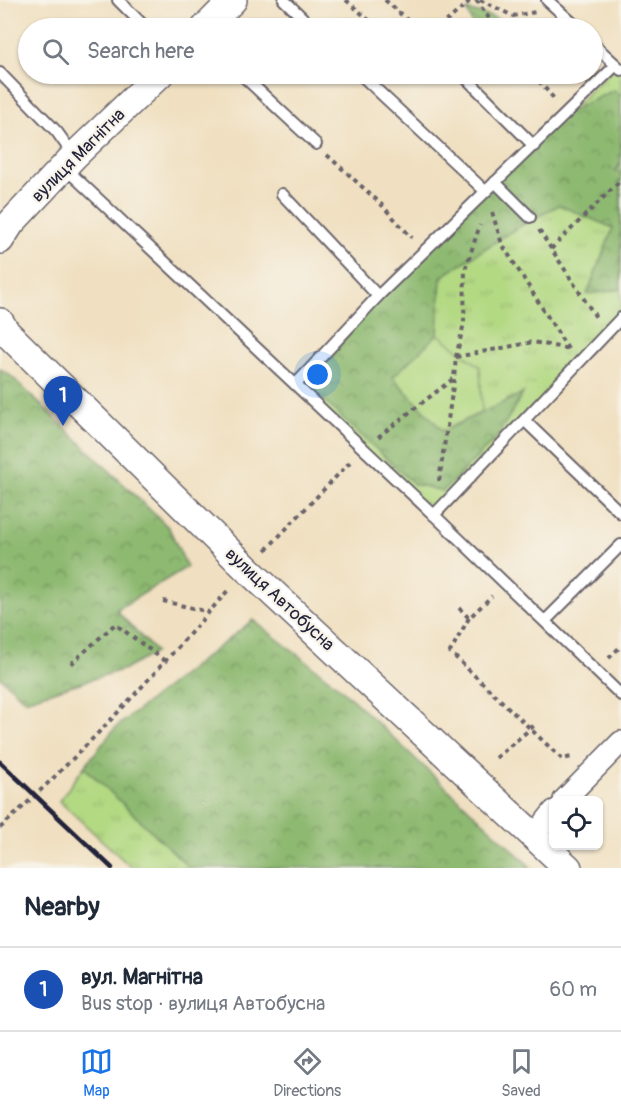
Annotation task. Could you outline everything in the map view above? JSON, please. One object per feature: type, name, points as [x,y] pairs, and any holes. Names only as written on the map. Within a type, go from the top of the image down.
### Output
[{"type":"street","points":[[215,18],[233,0]]},
{"type":"street","name":"вулиця Магнітна","points":[[0,240],[11,223],[69,162],[150,84]]},
{"type":"street","name":"вулиця Автобусна","points":[[0,322],[7,333],[247,569],[568,868]]},
{"type":"street","points":[[569,796],[621,742]]},
{"type":"street","points":[[534,836],[549,817]]},
{"type":"lane","points":[[118,0],[136,18]]},
{"type":"lane","points":[[284,0],[303,18]]},
{"type":"lane","points":[[548,0],[568,18]]},
{"type":"lane","points":[[603,54],[618,68],[603,81]]},
{"type":"lane","points":[[0,73],[57,132],[69,162],[296,384],[621,695]]},
{"type":"lane","points":[[252,84],[316,144]]},
{"type":"lane","points":[[371,84],[485,191]]},
{"type":"lane","points":[[472,84],[534,146]]},
{"type":"lane","points":[[296,384],[424,250],[566,113],[600,84]]},
{"type":"lane","points":[[495,182],[530,217]]},
{"type":"lane","points":[[282,194],[378,296]]},
{"type":"lane","points":[[434,515],[621,318]]},
{"type":"lane","points":[[525,421],[621,513]]},
{"type":"lane","points":[[545,621],[621,545]]},
{"type":"path","points":[[346,0],[367,18]]},
{"type":"path","points":[[385,0],[405,18]]},
{"type":"path","points":[[451,18],[471,0]]},
{"type":"path","points":[[478,0],[513,16],[555,5]]},
{"type":"path","points":[[478,0],[490,18]]},
{"type":"path","points":[[541,84],[566,113]]},
{"type":"path","points":[[316,144],[379,202],[424,250]]},
{"type":"path","points":[[551,249],[621,180]]},
{"type":"path","points":[[485,191],[502,244],[578,365]]},
{"type":"path","points":[[434,515],[456,357],[464,323],[465,270],[479,229],[485,191]]},
{"type":"path","points":[[530,217],[607,333]]},
{"type":"path","points":[[456,357],[533,342],[568,350]]},
{"type":"path","points":[[0,828],[36,796],[165,661],[247,569],[363,448],[454,378]]},
{"type":"path","points":[[505,583],[469,618],[450,651],[562,759],[573,757]]},
{"type":"path","points":[[163,601],[209,613]]},
{"type":"path","points":[[459,608],[469,618]]},
{"type":"path","points":[[71,664],[115,624],[165,661]]},
{"type":"path","points":[[496,758],[537,723]]},
{"type":"green space","points":[[467,10],[496,18],[470,18]]},
{"type":"green space","points":[[616,65],[621,71],[621,318],[434,515],[296,384],[597,84],[603,84],[603,78]]},
{"type":"green space","points":[[614,90],[621,96],[621,162],[615,172],[621,172],[621,289],[587,294],[613,228],[559,205],[515,229],[441,277],[438,334],[393,377],[443,431],[523,393],[497,437],[443,491],[414,484],[308,386],[378,296],[566,113]]},
{"type":"green space","points":[[438,334],[480,367],[482,412],[443,431],[393,377]]},
{"type":"green space","points":[[0,369],[11,376],[169,528],[187,567],[116,610],[156,652],[128,668],[25,700],[0,677]]},
{"type":"green space","points":[[253,620],[338,686],[532,868],[190,868],[84,767],[115,728]]},
{"type":"green space","points":[[84,767],[191,868],[132,868],[59,801]]},
{"type":"railway","points":[[0,762],[112,868]]},
{"type":"place","name":"вул. Магнітна","points":[[63,426]]}]
